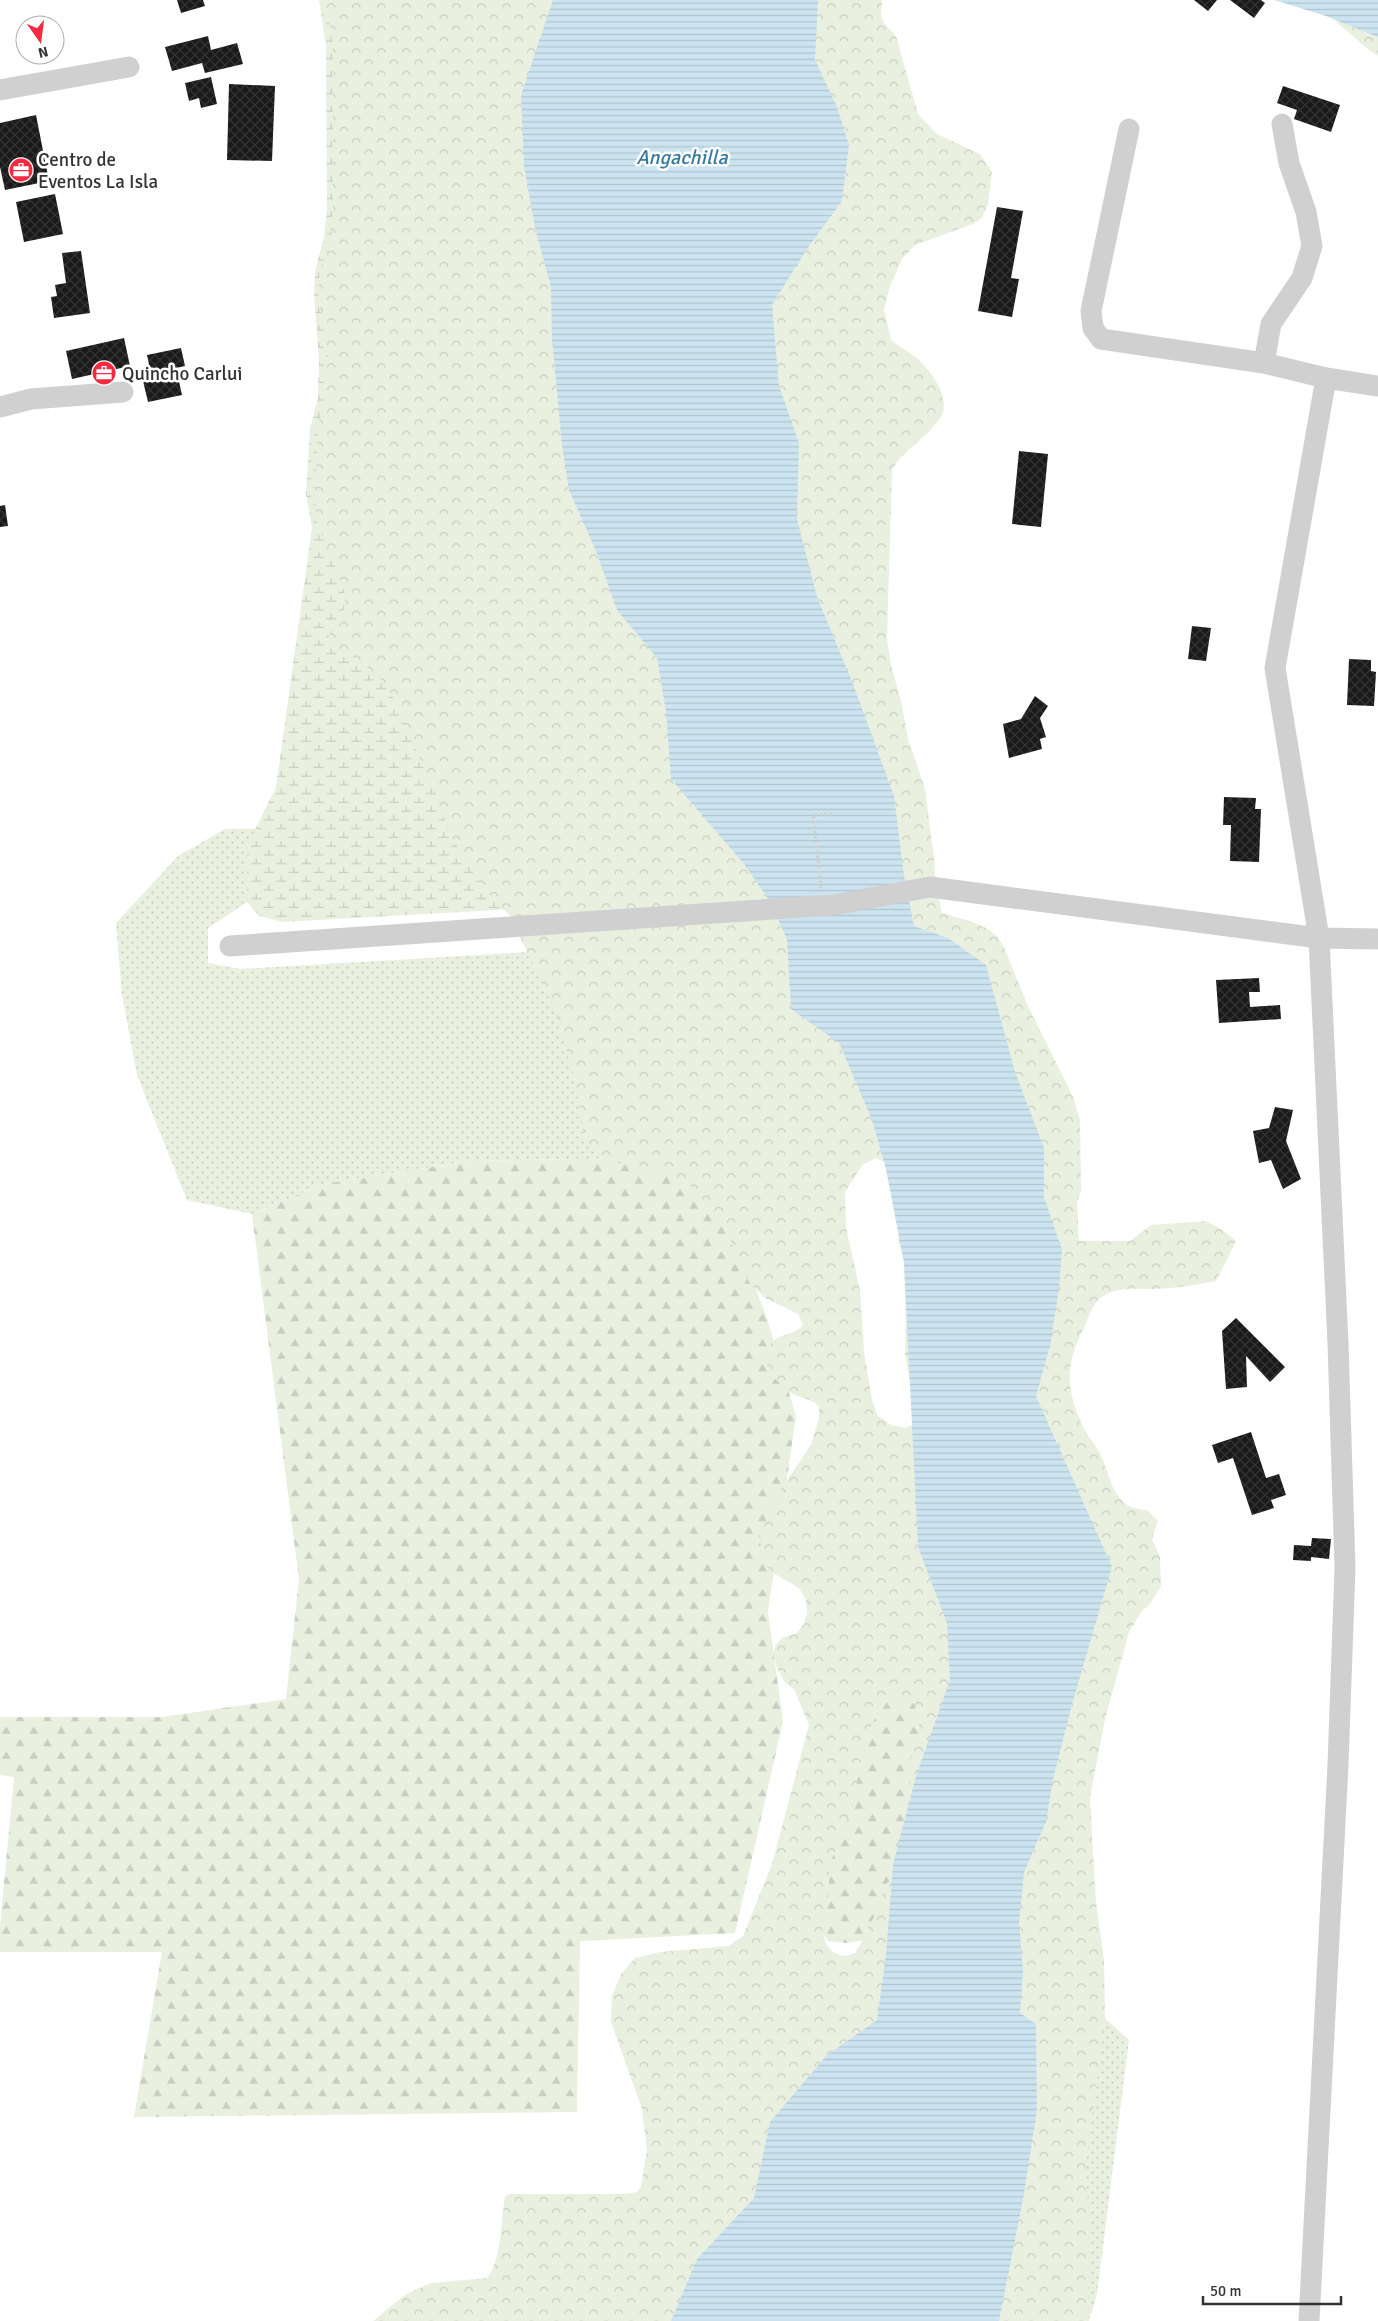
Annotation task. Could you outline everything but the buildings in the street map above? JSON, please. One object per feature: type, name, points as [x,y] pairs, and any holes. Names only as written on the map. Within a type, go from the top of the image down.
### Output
[{"type":"street","points":[[0,90],[129,67]]},
{"type":"street","points":[[1264,363],[1271,324],[1302,278],[1312,246],[1306,212],[1289,163],[1282,124]]},
{"type":"street","points":[[1129,129],[1091,311],[1093,328],[1101,339],[1264,363],[1326,378],[1378,386]]},
{"type":"street","points":[[1309,2321],[1338,1765],[1344,1568],[1338,1343],[1319,938],[1275,668],[1326,378]]},
{"type":"street","points":[[0,407],[30,399],[123,392]]},
{"type":"street","points":[[230,946],[824,906],[930,888],[1319,938],[1378,940]]},
{"type":"path","points":[[824,906],[813,816],[832,814]]},
{"type":"green space","points":[[319,0],[598,0],[583,905],[283,922],[259,916],[247,902],[247,846],[276,787],[312,528],[306,494],[310,429],[318,398],[319,360],[314,294],[315,271],[324,238],[327,209],[326,47]]},
{"type":"green space","points":[[326,0],[882,0],[881,15],[884,23],[896,36],[918,114],[937,134],[980,154],[992,172],[988,204],[982,218],[973,224],[915,245],[902,259],[890,286],[884,309],[891,340],[927,368],[940,389],[944,404],[940,418],[935,425],[903,456],[892,470],[887,639],[908,739],[925,789],[936,885],[942,913],[970,921],[986,928],[997,936],[1004,947],[1028,1006],[1073,1097],[1080,1120],[1081,1191],[1077,1202],[1079,1241],[1130,1241],[1151,1225],[1206,1221],[1224,1231],[1236,1241],[1216,1281],[1171,1288],[1125,1289],[1103,1296],[1091,1310],[1070,1366],[1071,1390],[1078,1415],[1084,1429],[1100,1454],[1115,1491],[1127,1505],[1136,1509],[1147,1510],[1158,1521],[1152,1539],[1160,1557],[1161,1586],[1150,1604],[1141,1612],[1129,1632],[1105,1719],[1090,1797],[1096,1903],[1104,1960],[1105,2018],[1085,2171],[1089,2213],[1088,2321],[373,2321],[406,2294],[431,2283],[487,2278],[496,2261],[505,2196],[511,2194],[626,2194],[637,2192],[641,2186],[647,2151],[642,2109],[611,2022],[612,1996],[621,1974],[635,1958],[660,1952],[729,1946],[743,1936],[772,1864],[809,1725],[794,1689],[785,1683],[777,1668],[773,1653],[776,1645],[782,1638],[797,1633],[804,1624],[807,1612],[806,1600],[799,1588],[770,1571],[762,1554],[759,1536],[779,1492],[811,1445],[819,1418],[819,1406],[811,1400],[793,1394],[769,1372],[767,1358],[770,1345],[777,1338],[796,1331],[803,1325],[798,1314],[765,1298],[749,1282],[721,1220],[686,1181],[609,1160],[585,1142],[577,1089],[556,1011],[521,939],[516,922],[479,883],[451,836],[400,709],[383,681],[361,662],[334,647],[325,645],[323,641],[342,622],[346,596],[328,547],[317,524],[315,496],[318,427],[325,395],[328,356],[318,293],[320,271],[331,240],[333,207],[333,46]],"holes":[[[876,1158],[889,1164],[899,1233],[898,1241],[904,1259],[905,1355],[909,1377],[919,1398],[913,1424],[906,1428],[891,1425],[878,1416],[872,1400],[864,1351],[860,1290],[846,1228],[845,1192],[863,1164]],[[898,1699],[910,1701],[914,1704],[919,1721],[919,1734],[911,1757],[904,1841],[896,1873],[884,1887],[879,1910],[869,1925],[863,1940],[855,1953],[846,1956],[839,1955],[826,1944],[822,1929],[829,1891],[829,1866],[854,1803],[858,1775],[872,1723],[888,1701]]]},
{"type":"green space","points":[[1311,0],[1378,0],[1378,56],[1370,51]]},
{"type":"green space","points":[[225,829],[256,829],[247,846],[247,902],[208,928],[208,963],[241,969],[735,940],[684,1157],[471,1161],[323,1184],[252,1214],[187,1200],[137,1075],[122,995],[116,923],[178,856]]},
{"type":"green space","points":[[685,1157],[729,1221],[766,1315],[796,1416],[768,1612],[783,1721],[735,1933],[580,1941],[577,2112],[134,2117],[162,1952],[0,1952],[0,1926],[14,1777],[0,1775],[0,1717],[162,1717],[286,1699],[299,1579],[252,1214],[323,1184],[471,1161]]},
{"type":"green space","points":[[898,1698],[913,1703],[922,1716],[904,1848],[879,1910],[864,1940],[847,1943],[828,1941],[820,1929],[827,1866],[870,1722],[888,1700]]},
{"type":"green space","points":[[1071,1988],[1129,2040],[1097,2294],[1089,2321],[1013,2321]]},
{"type":"water","name":"Angachilla","points":[[553,0],[818,0],[815,60],[837,107],[849,145],[842,201],[807,249],[772,305],[779,386],[799,443],[797,519],[817,597],[853,684],[894,796],[904,876],[914,926],[948,938],[986,965],[1015,1072],[1044,1148],[1044,1197],[1062,1250],[1059,1289],[1050,1346],[1036,1396],[1112,1567],[1073,1701],[1053,1779],[1046,1822],[1024,1872],[1019,1922],[1023,1971],[1020,2013],[1036,2024],[1037,2110],[1024,2194],[999,2321],[671,2321],[697,2259],[754,2198],[770,2122],[826,2056],[877,2020],[886,1955],[893,1865],[916,1776],[950,1680],[947,1623],[918,1547],[904,1263],[886,1169],[872,1120],[839,1043],[791,1009],[787,939],[769,900],[744,864],[671,779],[666,712],[657,658],[617,610],[596,551],[569,490],[562,445],[552,339],[551,287],[535,228],[524,166],[521,95]]},
{"type":"water","points":[[1274,0],[1378,0],[1378,37],[1326,16]]},
{"type":"place","name":"Centro de Eventos La Isla","points":[[21,170]]},
{"type":"place","name":"Quincho Carlui","points":[[104,373]]}]
